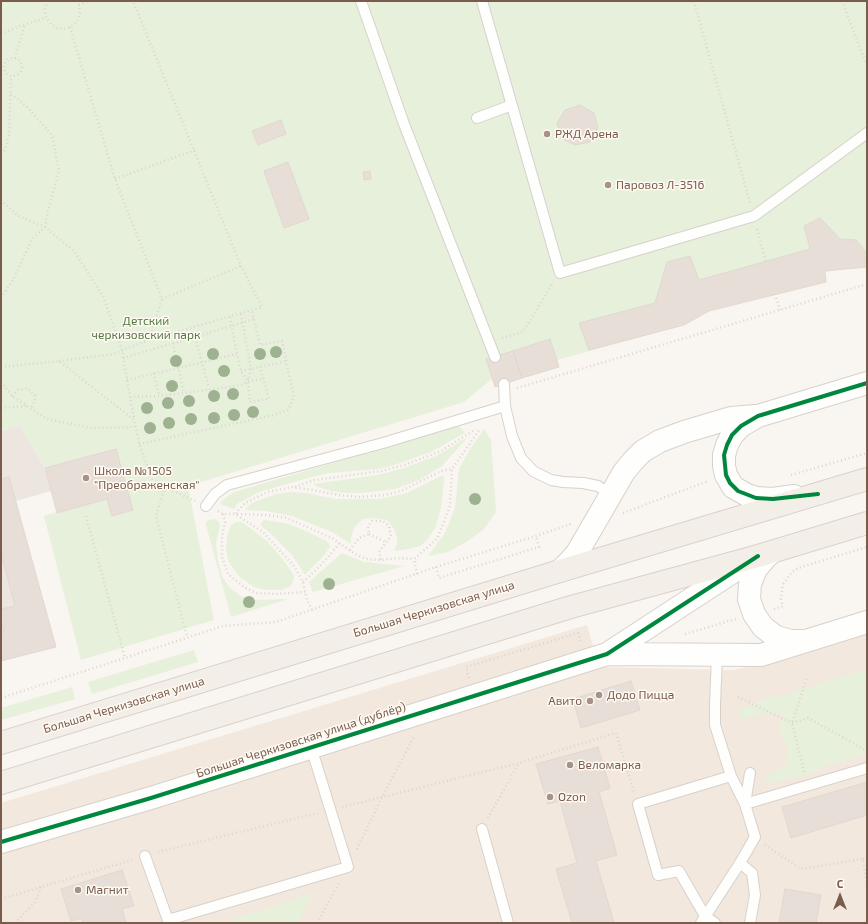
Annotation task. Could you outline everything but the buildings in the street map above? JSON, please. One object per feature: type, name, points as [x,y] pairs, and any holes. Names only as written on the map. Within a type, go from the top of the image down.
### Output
[{"type":"main road","name":"Большая Черкизовская улица","points":[[1,742],[560,570],[867,480]]},
{"type":"main road","points":[[1,783],[571,607],[758,556],[867,523]]},
{"type":"street","points":[[560,570],[577,553],[617,504],[624,472],[643,451],[660,441],[684,432],[731,418],[758,416],[867,383]]},
{"type":"street","points":[[758,416],[741,426],[732,435],[727,444],[724,455],[724,466],[726,475],[733,488],[756,498],[773,499],[818,494]]},
{"type":"street","points":[[779,549],[766,557],[756,569],[750,584],[749,600],[754,614],[763,627],[776,637],[791,641],[807,641]]},
{"type":"street","points":[[607,654],[758,556]]},
{"type":"street","points":[[607,654],[761,655],[867,622]]},
{"type":"street","name":"Большая Черкизовская улица (дублёр)","points":[[1,842],[150,798],[607,654]]},
{"type":"lane","points":[[362,1],[404,124],[495,356]]},
{"type":"lane","points":[[482,1],[560,273],[754,216],[867,133]]},
{"type":"lane","points":[[477,118],[512,105]]},
{"type":"lane","points":[[504,388],[505,406],[512,436],[521,458],[533,471],[551,480],[563,482],[583,482],[598,486],[617,504]]},
{"type":"lane","points":[[206,506],[215,494],[227,485],[383,443],[505,406]]},
{"type":"lane","points":[[703,920],[755,837],[745,804],[731,776],[715,725],[717,655]]},
{"type":"lane","points":[[145,856],[168,922],[348,867],[311,747]]},
{"type":"lane","points":[[745,804],[867,768]]},
{"type":"lane","points":[[745,804],[750,773]]},
{"type":"lane","points":[[715,923],[703,920],[679,871],[658,875],[638,804],[731,776]]},
{"type":"lane","points":[[482,829],[508,923]]},
{"type":"lane","points":[[740,863],[752,873],[755,895],[750,923]]},
{"type":"path","points":[[48,1],[45,9],[46,18],[57,28],[64,29],[77,22],[80,13],[77,1]]},
{"type":"path","points":[[79,5],[88,1]]},
{"type":"path","points":[[1,367],[114,354],[149,340],[262,307],[241,266],[133,1]]},
{"type":"path","points":[[694,1],[766,262]]},
{"type":"path","points":[[842,1],[867,66]]},
{"type":"path","points":[[1,34],[25,24],[46,18]]},
{"type":"path","points":[[15,58],[25,24]]},
{"type":"path","points":[[70,27],[115,179],[162,299],[149,340]]},
{"type":"path","points":[[9,58],[15,58],[21,62],[22,69],[18,75],[11,76],[6,73],[4,68],[5,62],[9,58]]},
{"type":"path","points":[[1,154],[5,150],[9,135],[9,92],[11,76]]},
{"type":"path","points":[[1,298],[13,280],[32,239],[45,227],[59,172],[52,135],[26,106],[9,92]]},
{"type":"path","points":[[115,179],[195,150]]},
{"type":"path","points":[[1,200],[18,216],[45,227],[74,251],[103,296],[122,350],[139,444],[150,478],[164,487],[223,514],[266,515],[287,518],[312,528],[366,558],[381,560],[414,558],[437,539],[450,506],[452,469],[481,428],[441,451],[404,465],[382,471],[314,480],[292,488],[267,492],[244,503],[235,514]]},
{"type":"path","points":[[162,299],[241,266]]},
{"type":"path","points":[[490,342],[523,332],[560,273]]},
{"type":"path","points":[[504,388],[867,284]]},
{"type":"path","points":[[775,294],[780,310]]},
{"type":"path","points":[[139,444],[274,415],[288,410],[294,397],[282,341],[260,345],[252,311]]},
{"type":"path","points":[[241,314],[251,368],[248,381],[250,402],[269,399],[260,367]]},
{"type":"path","points":[[230,317],[241,371],[248,381]]},
{"type":"path","points":[[123,358],[254,319]]},
{"type":"path","points":[[195,337],[209,388]]},
{"type":"path","points":[[173,343],[184,393]]},
{"type":"path","points":[[127,380],[237,354]]},
{"type":"path","points":[[59,361],[134,420]]},
{"type":"path","points":[[241,371],[287,362]]},
{"type":"path","points":[[154,374],[159,396]]},
{"type":"path","points":[[130,397],[184,393],[209,388],[242,385],[248,381],[263,379]]},
{"type":"path","points":[[1,382],[12,396],[47,419],[92,428],[135,427]]},
{"type":"path","points":[[12,396],[18,390],[27,388],[35,395],[35,400],[31,409]]},
{"type":"path","points":[[1,408],[26,406]]},
{"type":"path","points":[[786,477],[867,453]]},
{"type":"path","points":[[292,488],[346,496],[360,497],[385,495],[401,491],[441,471],[452,469]]},
{"type":"path","points":[[617,504],[710,480]]},
{"type":"path","points":[[164,487],[156,516],[187,637]]},
{"type":"path","points":[[223,514],[225,522],[222,537],[222,557],[228,574],[244,587],[256,593],[278,594],[305,592]]},
{"type":"path","points":[[235,514],[264,532],[294,566],[303,582],[307,600],[312,610]]},
{"type":"path","points":[[86,516],[125,658]]},
{"type":"path","points":[[368,534],[368,526],[372,520],[383,521],[389,526],[391,536],[379,552],[381,560]]},
{"type":"path","points":[[1,698],[223,626],[276,622],[436,567],[573,523]]},
{"type":"path","points":[[350,550],[360,538],[368,534]]},
{"type":"path","points":[[368,534],[386,542]]},
{"type":"path","points":[[436,567],[439,578],[539,547],[536,536]]},
{"type":"path","points":[[303,582],[321,565],[340,543]]},
{"type":"path","points":[[783,606],[781,599],[784,584],[787,578],[795,570],[867,547]]},
{"type":"path","points":[[414,558],[417,574]]},
{"type":"path","points":[[685,634],[743,618]]},
{"type":"path","points":[[469,679],[466,667],[578,633],[582,645]]},
{"type":"path","points":[[807,677],[792,723],[808,785]]},
{"type":"path","points":[[738,697],[792,723],[808,718],[867,751]]},
{"type":"path","points":[[317,923],[348,867],[382,797],[416,733]]},
{"type":"path","points":[[482,829],[519,763],[616,733],[638,804]]},
{"type":"path","points":[[755,837],[773,852],[801,869],[867,858]]},
{"type":"path","points":[[1,899],[145,856]]},
{"type":"path","points":[[862,859],[867,885]]},
{"type":"path","points":[[15,923],[35,902],[41,887]]},
{"type":"shaded area","points":[[20,426],[45,468],[51,491],[16,501],[56,647],[1,661],[1,431]]},
{"type":"shaded area","points":[[587,625],[599,667],[733,670],[757,665],[867,633],[867,923],[1,923],[1,803]]},
{"type":"green space","name":"Детский черкизовский парк","points":[[1,1],[867,1],[867,267],[825,271],[709,311],[684,325],[557,360],[559,367],[495,387],[492,379],[464,402],[188,486],[214,620],[81,660],[44,516],[57,512],[45,468],[20,426],[1,431]]},
{"type":"green space","points":[[459,426],[465,433],[431,452],[397,464],[379,469],[329,473],[308,478],[259,492],[237,504],[234,509],[220,504],[234,492]]},
{"type":"green space","points":[[484,429],[491,440],[496,512],[483,530],[466,542],[448,552],[428,556],[445,533],[455,508],[459,469],[470,449]]},
{"type":"green space","points":[[467,438],[442,466],[419,480],[395,489],[362,493],[346,493],[331,491],[313,484],[378,475],[401,469],[436,456]]},
{"type":"green space","points":[[443,475],[444,480],[441,508],[435,528],[427,540],[420,546],[408,549],[394,551],[397,545],[397,538],[394,529],[387,520],[373,518],[363,519],[354,528],[351,544],[332,532],[292,516],[265,511],[245,510],[250,504],[257,501],[276,494],[291,492],[306,493],[335,499],[380,499],[407,493]]},
{"type":"green space","points":[[215,519],[220,525],[216,543],[218,561],[222,576],[229,587],[241,596],[253,600],[288,599],[231,617],[206,525],[206,522],[209,520]]},
{"type":"green space","points":[[264,520],[285,523],[299,528],[325,540],[329,543],[330,547],[305,575],[292,555],[260,525]]},
{"type":"green space","points":[[236,522],[242,522],[267,541],[281,557],[293,574],[294,578],[289,587],[281,590],[267,590],[254,587],[241,578],[234,570],[228,560],[226,546],[227,536],[231,525]]},
{"type":"green space","points":[[342,553],[364,562],[404,566],[313,592],[309,582]]},
{"type":"green space","points":[[194,650],[198,662],[92,694],[88,682]]},
{"type":"green space","points":[[867,669],[867,754],[825,766],[806,775],[769,783],[762,779],[787,765],[787,747],[779,731],[779,723],[785,717],[784,715],[768,713],[741,719],[738,711],[772,696],[780,696]]},
{"type":"green space","points":[[72,687],[75,699],[1,720],[1,708]]},
{"type":"green space","points":[[313,894],[298,923],[220,923]]},
{"type":"cycle path","points":[[818,494],[773,499],[756,498],[738,491],[730,483],[726,475],[724,455],[727,445],[732,435],[741,426],[758,416],[867,383]]},
{"type":"cycle path","points":[[1,842],[151,798],[607,654],[758,556]]},
{"type":"place","name":"РЖД Арена","points":[[547,134]]},
{"type":"place","name":"Паровоз Л-3516","points":[[608,185]]},
{"type":"place","name":"Школа №1505 \"Преображенская\"","points":[[86,478]]},
{"type":"place","name":"Додо Пицца","points":[[599,695]]},
{"type":"place","name":"Авито","points":[[590,701]]},
{"type":"place","name":"Веломарка","points":[[570,765]]},
{"type":"place","name":"Ozon","points":[[550,797]]},
{"type":"place","name":"Магнит","points":[[78,890]]}]
